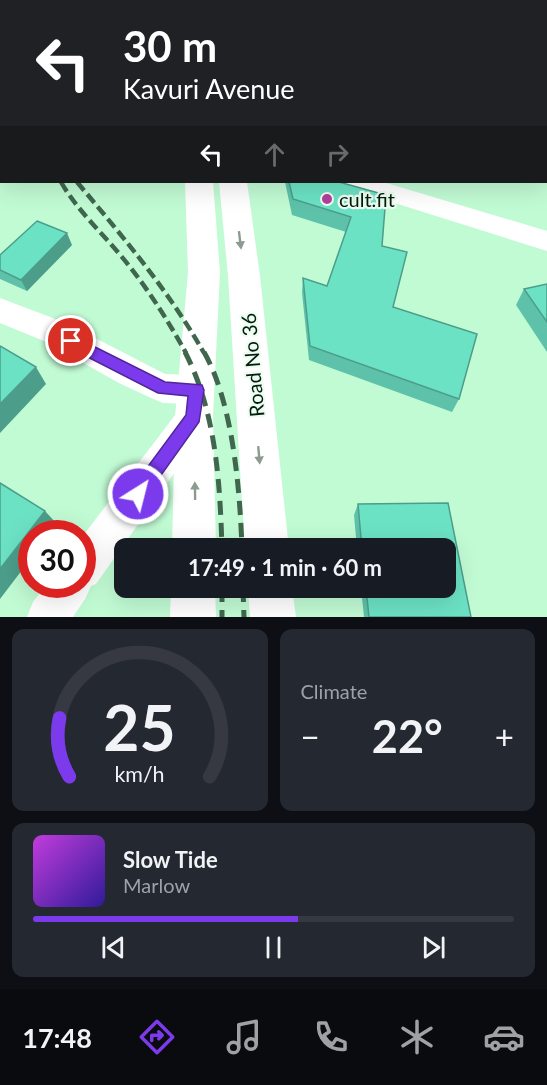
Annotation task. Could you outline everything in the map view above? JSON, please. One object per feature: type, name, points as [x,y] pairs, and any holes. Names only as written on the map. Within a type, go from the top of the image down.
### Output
[{"type":"main road","points":[[194,538],[195,403],[204,272],[199,183]]},
{"type":"main road","name":"Road No 36","points":[[233,183],[244,276],[266,538]]},
{"type":"main road","points":[[193,598],[193,617]]},
{"type":"main road","points":[[271,598],[273,617]]},
{"type":"street","points":[[359,183],[547,241]]},
{"type":"street","points":[[0,310],[55,332],[130,373],[195,403],[96,549]]},
{"type":"street","points":[[48,617],[62,598]]},
{"type":"building","points":[[289,183],[343,183],[386,195],[382,246],[407,252],[393,307],[477,334],[459,399],[310,346],[303,278],[327,286],[351,217],[293,199]]},
{"type":"building","points":[[37,221],[67,233],[21,280],[0,270],[0,255]]},
{"type":"building","points":[[547,284],[547,322],[524,289]]},
{"type":"building","points":[[0,346],[36,367],[0,404]]},
{"type":"building","points":[[0,483],[45,511],[38,520],[18,520],[18,546],[0,569]]},
{"type":"building","points":[[448,503],[455,538],[361,538],[358,504]]},
{"type":"building","points":[[456,543],[471,617],[369,617],[367,598],[456,598]]},
{"type":"railway","points":[[62,183],[80,209],[145,287],[186,353]]},
{"type":"railway","points":[[78,183],[161,286],[204,353]]},
{"type":"railway","points":[[185,352],[204,399],[210,423],[218,473],[222,538]]},
{"type":"railway","points":[[204,352],[214,373],[228,421],[237,474],[241,538]]},
{"type":"railway","points":[[222,598],[222,617]]},
{"type":"railway","points":[[243,598],[244,617]]},
{"type":"place","name":"cult.fit","points":[[327,199]]},
{"type":"route","points":[[71,341],[98,357],[163,388],[196,390],[194,417],[138,494]]}]
